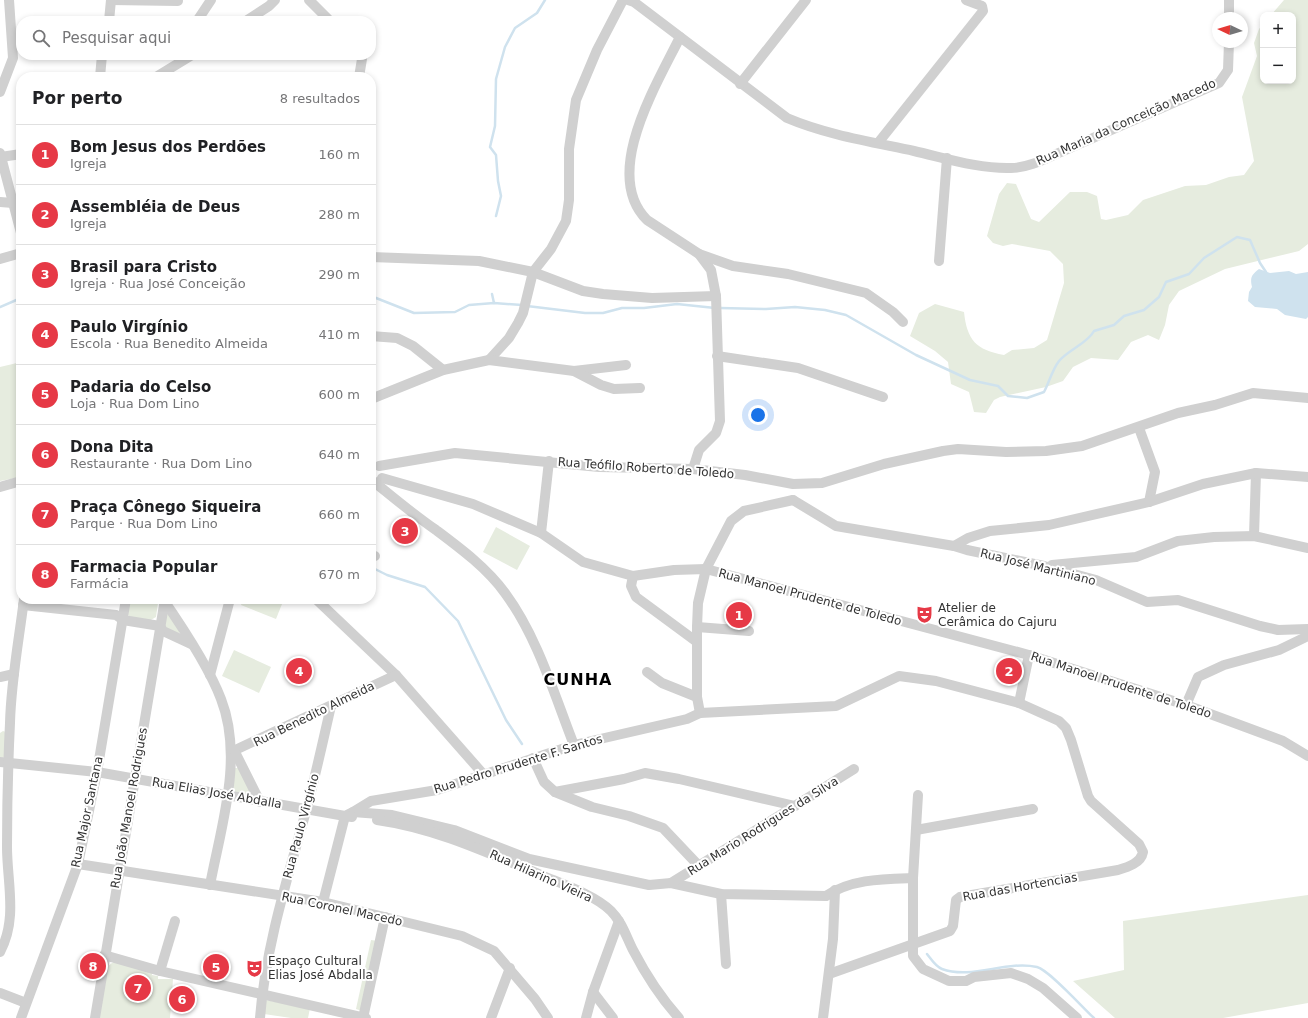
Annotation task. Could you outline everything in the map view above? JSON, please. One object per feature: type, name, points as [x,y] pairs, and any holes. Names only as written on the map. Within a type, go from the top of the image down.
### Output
[{"type":"street","points":[[0,92],[13,58],[9,0]]},
{"type":"street","points":[[109,16],[111,0],[178,1]]},
{"type":"street","points":[[200,16],[211,0]]},
{"type":"street","points":[[254,16],[269,6],[275,0]]},
{"type":"street","points":[[309,0],[325,16]]},
{"type":"street","points":[[489,360],[509,338],[523,313],[533,272],[551,249],[566,221],[569,207],[569,149],[576,100],[598,50],[623,0]]},
{"type":"street","name":"Rua Maria da Conceição Macedo","points":[[628,0],[634,2],[740,84],[782,114],[804,125],[979,165],[1011,168],[1029,165],[1054,155],[1219,83],[1228,70],[1229,48]]},
{"type":"street","points":[[740,84],[806,0]]},
{"type":"street","points":[[878,143],[983,11],[982,6],[966,0]]},
{"type":"street","points":[[1229,0],[1229,12]]},
{"type":"street","points":[[680,37],[646,109],[635,137],[629,186],[635,204],[647,220],[699,254],[733,266],[788,274],[866,293],[893,312],[902,322]]},
{"type":"street","points":[[100,72],[102,60]]},
{"type":"street","points":[[173,67],[176,60]]},
{"type":"street","points":[[164,72],[184,60]]},
{"type":"street","points":[[360,72],[362,60]]},
{"type":"street","points":[[16,154],[0,155],[16,214]]},
{"type":"street","points":[[939,261],[947,158]]},
{"type":"street","points":[[0,202],[13,203]]},
{"type":"street","points":[[0,259],[16,254]]},
{"type":"street","points":[[693,469],[699,450],[716,433],[720,420],[718,318],[716,298],[711,270],[699,254]]},
{"type":"street","points":[[376,257],[480,261],[533,272],[583,291],[603,294],[652,298],[716,298]]},
{"type":"street","points":[[376,336],[397,338],[413,346],[443,370]]},
{"type":"street","points":[[718,356],[798,368],[883,397]]},
{"type":"street","points":[[376,397],[443,370],[489,360],[574,371],[626,365]]},
{"type":"street","points":[[574,371],[606,387],[614,389],[640,388]]},
{"type":"street","name":"Rua Teófilo Roberto de Toledo","points":[[376,466],[455,453],[599,467],[693,469],[745,475],[793,484],[822,483],[884,464],[950,450],[971,449],[1006,452],[1046,451],[1082,446],[1139,428],[1178,413],[1254,394],[1308,398]]},
{"type":"street","points":[[1139,428],[1155,472],[1150,502]]},
{"type":"street","points":[[541,533],[549,462]]},
{"type":"street","points":[[376,467],[383,473],[376,479]]},
{"type":"street","points":[[1254,536],[1256,473]]},
{"type":"street","points":[[954,546],[968,538],[990,531],[1050,525],[1150,502],[1203,484],[1256,473],[1308,477]]},
{"type":"street","name":"Rua Manoel Prudente de Toledo","points":[[376,480],[473,504],[541,533],[583,562],[633,576],[674,570],[706,569],[1029,655],[1186,705],[1283,741],[1308,756]]},
{"type":"street","points":[[376,481],[457,546],[505,592],[529,632],[574,745]]},
{"type":"street","points":[[0,487],[16,482]]},
{"type":"street","points":[[700,713],[697,697],[698,603],[706,569],[731,521],[744,511],[793,500],[793,484]]},
{"type":"street","name":"Rua José Martiniano","points":[[793,500],[836,526],[954,546],[1044,566],[1096,580],[1147,602],[1178,600],[1260,626],[1278,630],[1308,629]]},
{"type":"street","points":[[1044,566],[1136,557],[1178,541],[1214,537],[1254,536],[1308,548]]},
{"type":"street","points":[[633,576],[631,586],[636,597],[697,642]]},
{"type":"street","points":[[0,952],[6,941],[10,923],[5,762],[14,674],[24,604]]},
{"type":"street","points":[[38,604],[116,615],[122,620],[160,626],[163,631],[191,644]]},
{"type":"street","name":"Rua Major Santana","points":[[21,1018],[78,864],[96,772],[125,604]]},
{"type":"street","name":"Rua João Manoel Rodrigues","points":[[95,1018],[104,955],[135,779],[163,604]]},
{"type":"street","points":[[166,604],[210,676],[221,699],[225,711],[233,752],[260,802]]},
{"type":"street","points":[[210,676],[229,604]]},
{"type":"street","points":[[321,604],[396,674],[484,775]]},
{"type":"street","points":[[697,627],[749,631]]},
{"type":"street","points":[[1186,705],[1198,677],[1224,665],[1279,650],[1308,636]]},
{"type":"street","points":[[1019,703],[1029,655]]},
{"type":"street","points":[[647,672],[662,683],[697,697]]},
{"type":"street","points":[[0,677],[14,674]]},
{"type":"street","name":"Rua Benedito Almeida","points":[[233,752],[396,674]]},
{"type":"street","name":"Rua Pedro Prudente F. Santos","points":[[349,814],[371,801],[437,790],[574,745],[687,719],[700,713],[836,706],[899,676],[936,681],[1019,703],[1054,718],[1066,728],[1088,796],[1091,801],[1139,844],[1143,854]]},
{"type":"street","name":"Rua Paulo Virgínio","points":[[260,1018],[262,994],[283,896],[307,809],[331,706]]},
{"type":"street","points":[[0,727],[10,722]]},
{"type":"street","points":[[210,885],[227,795],[233,752]]},
{"type":"street","points":[[533,758],[544,782],[555,792],[592,807],[629,816],[663,828],[699,866]]},
{"type":"street","name":"Rua Elias José Abdalla","points":[[5,762],[96,772],[260,802],[307,809]]},
{"type":"street","name":"Rua Mario Rodrigues da Silva","points":[[671,883],[854,769]]},
{"type":"street","points":[[555,792],[624,779],[645,773],[679,778],[795,806]]},
{"type":"street","points":[[918,795],[912,878],[913,946],[914,956],[923,970],[949,982],[966,981],[974,977],[1011,973],[1043,988],[1077,1018]]},
{"type":"street","name":"Rua Hilarino Vieira","points":[[307,809],[349,814],[392,822],[453,839],[591,897],[610,909],[619,921],[659,995],[679,1018]]},
{"type":"street","points":[[916,830],[1033,809]]},
{"type":"street","points":[[323,902],[349,814]]},
{"type":"street","name":"Rua Hilarino Vieira","points":[[349,814],[392,815],[454,830],[529,859],[649,885],[671,883]]},
{"type":"street","name":"Rua das Hortencias","points":[[830,974],[950,932],[953,926],[956,900],[960,897],[1118,870],[1140,860],[1143,854]]},
{"type":"street","name":"Rua Coronel Macedo","points":[[78,864],[323,902],[462,936],[494,951],[510,968],[548,1018]]},
{"type":"street","points":[[671,883],[721,894],[826,896],[835,890],[873,879],[912,878]]},
{"type":"street","points":[[823,1018],[830,974],[835,890]]},
{"type":"street","points":[[721,894],[726,964]]},
{"type":"street","points":[[104,955],[160,971],[364,1018],[385,917]]},
{"type":"street","points":[[160,971],[175,921]]},
{"type":"street","points":[[586,1018],[593,992],[619,921]]},
{"type":"street","points":[[491,1018],[510,968]]},
{"type":"street","points":[[593,992],[613,1018]]},
{"type":"street","points":[[0,993],[26,1003]]},
{"type":"shaded area","points":[[1284,0],[1308,0],[1308,244],[1299,251],[1225,269],[1179,291],[1169,305],[1165,325],[1159,340],[1148,335],[1131,342],[1118,360],[1091,358],[1073,367],[1063,381],[1046,387],[1000,397],[994,400],[986,413],[974,412],[969,392],[951,384],[948,362],[935,351],[910,336],[919,313],[935,304],[964,312],[965,322],[971,337],[980,347],[994,353],[1004,355],[1012,350],[1034,348],[1047,340],[1064,283],[1063,264],[1050,251],[1012,244],[1003,246],[993,243],[987,236],[999,194],[1007,183],[1016,184],[1031,219],[1039,222],[1070,192],[1087,192],[1097,196],[1101,219],[1106,220],[1128,215],[1143,200],[1185,186],[1206,185],[1229,177],[1244,175],[1254,161],[1242,97],[1257,56],[1254,43],[1260,28],[1260,84],[1296,84],[1296,12],[1274,12]]},
{"type":"shaded area","points":[[16,363],[16,478],[0,481],[0,367]]},
{"type":"shaded area","points":[[496,527],[530,546],[517,570],[483,552]]},
{"type":"shaded area","points":[[128,604],[158,604],[156,617],[149,621],[129,617],[127,611]]},
{"type":"shaded area","points":[[241,604],[282,604],[276,619]]},
{"type":"shaded area","points":[[165,610],[180,631],[179,634],[164,627]]},
{"type":"shaded area","points":[[234,650],[271,667],[259,693],[222,676]]},
{"type":"shaded area","points":[[3,731],[6,732],[6,755],[3,758],[0,757],[0,733]]},
{"type":"shaded area","points":[[235,768],[239,768],[253,794],[251,796],[233,793]]},
{"type":"shaded area","points":[[1308,895],[1308,1003],[1223,1018],[1115,1018],[1073,981],[1124,970],[1123,921]]},
{"type":"shaded area","points":[[371,940],[378,941],[362,1011],[356,1009]]},
{"type":"shaded area","points":[[115,962],[152,973],[152,975],[158,976],[158,979],[173,979],[170,1018],[99,1018],[108,966]]},
{"type":"shaded area","points":[[265,1000],[310,1008],[308,1018],[291,1018],[264,1014]]},
{"type":"water","points":[[1259,269],[1270,273],[1289,271],[1296,274],[1308,272],[1308,317],[1306,319],[1285,315],[1277,309],[1255,307],[1248,301],[1249,292],[1252,287],[1252,277]]},
{"type":"waterway","points":[[496,216],[501,196],[496,155],[490,147],[495,126],[496,79],[505,47],[515,28],[537,13],[545,0]]},
{"type":"waterway","points":[[720,308],[766,309],[795,307],[825,310],[846,315],[916,355],[970,380],[998,386],[1008,396],[1027,398],[1044,392],[1054,368],[1059,361],[1067,353],[1083,343],[1094,331],[1114,325],[1124,316],[1144,310],[1159,297],[1166,282],[1189,274],[1204,258],[1237,237],[1250,240],[1260,263],[1266,272]]},
{"type":"waterway","points":[[492,294],[494,303]]},
{"type":"waterway","points":[[376,298],[414,313],[455,312],[469,305],[494,303],[522,305]]},
{"type":"waterway","points":[[0,307],[16,300]]},
{"type":"waterway","points":[[527,306],[585,313],[603,313],[622,308],[644,308],[677,304],[715,308]]},
{"type":"waterway","points":[[376,570],[387,575],[425,587],[458,621],[506,720],[522,744]]},
{"type":"waterway","points":[[927,954],[940,968],[953,972],[977,971],[1013,966],[1037,967],[1057,982],[1094,1018]]},
{"type":"place","name":"Brasil para Cristo","points":[[405,531]]},
{"type":"place","name":"Bom Jesus dos Perdões","points":[[739,615]]},
{"type":"place","name":"Atelier de Cerâmica do Cajuru","points":[[925,615]]},
{"type":"place","name":"Paulo Virgínio","points":[[299,671]]},
{"type":"place","name":"Assembléia de Deus","points":[[1009,671]]},
{"type":"place","name":"Farmacia Popular","points":[[93,966]]},
{"type":"place","name":"Padaria do Celso","points":[[216,967]]},
{"type":"place","name":"Espaço Cultural Elias José Abdalla","points":[[255,968]]},
{"type":"place","name":"Praça Cônego Siqueira","points":[[138,988]]},
{"type":"place","name":"Dona Dita","points":[[182,999]]},
{"type":"district","name":"CUNHA","points":[[578,679]]}]
